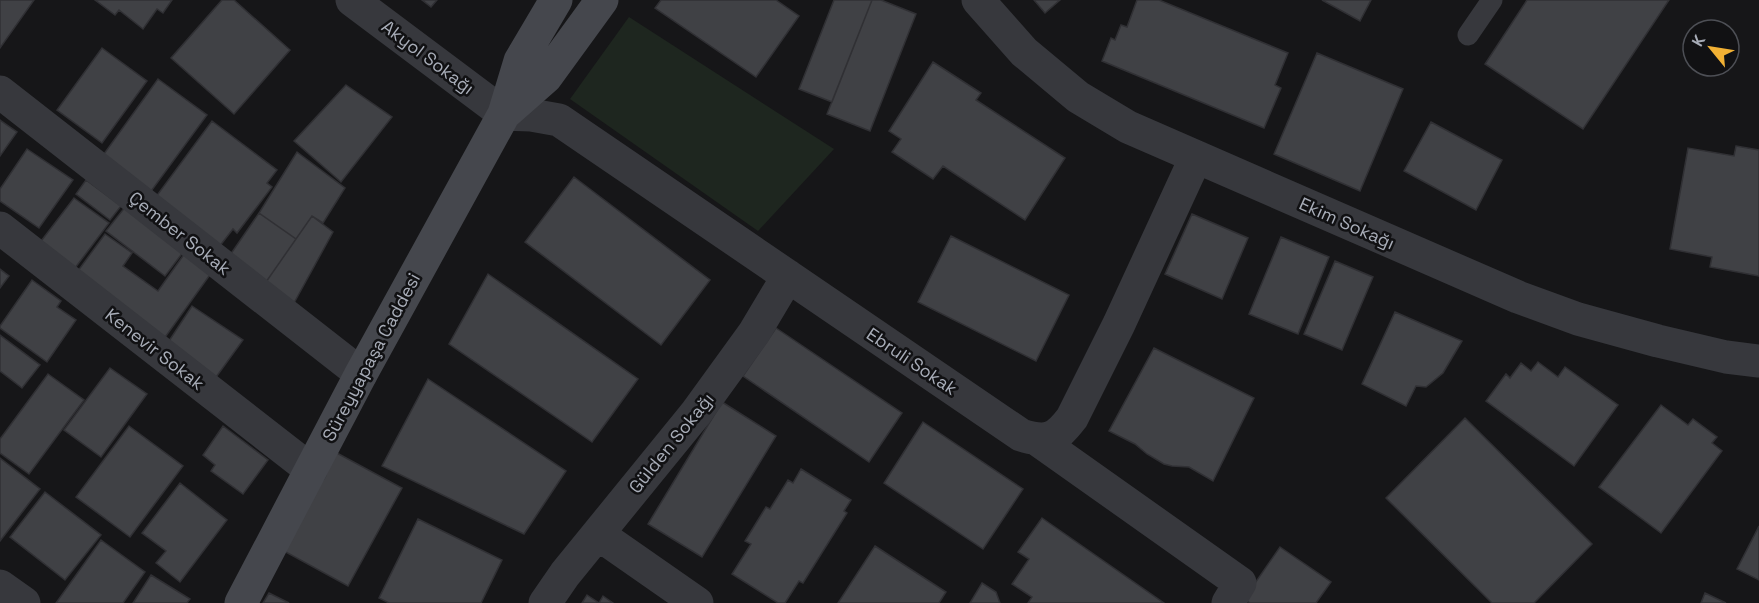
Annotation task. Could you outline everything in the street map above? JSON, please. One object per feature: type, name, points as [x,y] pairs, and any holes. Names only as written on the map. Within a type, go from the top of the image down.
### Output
[{"type":"street","name":"Akyol Sokağı","points":[[352,0],[504,114]]},
{"type":"street","name":"Süreyyapaşa Caddesi","points":[[241,603],[361,374],[504,114],[520,61],[556,0]]},
{"type":"street","name":"Süreyyapaşa Caddesi","points":[[504,114],[546,77],[602,0]]},
{"type":"street","name":"Ekim Sokağı","points":[[978,0],[1024,52],[1078,97],[1128,127],[1508,293],[1578,319],[1726,357],[1759,361]]},
{"type":"street","name":"Çember Sokak","points":[[0,92],[361,374]]},
{"type":"street","name":"Ebruli Sokak","points":[[504,114],[531,115],[559,120],[1020,435],[1038,440],[1234,593]]},
{"type":"street","points":[[1038,440],[1052,438],[1064,430],[1072,418],[1119,324],[1196,157]]},
{"type":"street","name":"Kenevir Sokak","points":[[0,228],[311,470]]},
{"type":"street","name":"Gülden Sokağı","points":[[545,603],[565,574],[726,374],[788,276]]},
{"type":"street","points":[[598,534],[697,603]]},
{"type":"street","points":[[0,586],[24,603]]},
{"type":"lane","points":[[1468,35],[1492,0]]},
{"type":"shaded area","points":[[629,17],[834,149],[758,231],[570,99]]},
{"type":"building","points":[[0,0],[34,0],[0,48]]},
{"type":"building","points":[[95,0],[172,0],[163,13],[157,9],[143,29],[119,10],[115,15]]},
{"type":"building","points":[[222,0],[234,0],[290,50],[234,114],[171,58]]},
{"type":"building","points":[[422,0],[437,0],[431,7]]},
{"type":"building","points":[[661,0],[776,0],[799,16],[756,77],[655,8]]},
{"type":"building","points":[[834,0],[872,0],[832,102],[799,89]]},
{"type":"building","points":[[872,0],[881,0],[916,14],[870,131],[827,114]]},
{"type":"building","points":[[1034,0],[1060,0],[1045,13]]},
{"type":"building","points":[[1137,0],[1159,0],[1288,53],[1275,85],[1281,88],[1264,128],[1102,61],[1111,38],[1115,40],[1121,25],[1127,27]]},
{"type":"building","points":[[1322,0],[1371,0],[1360,21]]},
{"type":"building","points":[[1527,0],[1669,0],[1583,129],[1485,64]]},
{"type":"building","points":[[102,48],[147,81],[102,143],[57,110]]},
{"type":"building","points":[[1317,53],[1403,89],[1360,191],[1274,154]]},
{"type":"building","points":[[933,62],[981,93],[976,100],[1065,158],[1025,220],[943,166],[933,179],[892,152],[901,139],[889,131]]},
{"type":"building","points":[[158,79],[207,115],[149,194],[101,158]]},
{"type":"building","points":[[346,85],[392,117],[341,182],[294,141]]},
{"type":"building","points":[[0,120],[17,132],[0,156]]},
{"type":"building","points":[[212,121],[277,170],[267,183],[272,187],[237,233],[233,229],[219,247],[155,198]]},
{"type":"building","points":[[1431,122],[1502,160],[1476,210],[1404,171]]},
{"type":"building","points":[[1736,146],[1759,150],[1759,276],[1710,267],[1712,257],[1670,249],[1688,148],[1734,156]]},
{"type":"building","points":[[27,149],[73,180],[39,228],[0,201],[0,189]]},
{"type":"building","points":[[297,152],[345,188],[323,223],[312,216],[296,239],[259,213]]},
{"type":"building","points":[[574,177],[710,280],[661,345],[525,242]]},
{"type":"building","points":[[86,180],[121,206],[110,220],[76,194]]},
{"type":"building","points":[[74,198],[109,223],[75,268],[35,249]]},
{"type":"building","points":[[126,206],[184,251],[165,276],[106,231]]},
{"type":"building","points":[[259,213],[296,239],[266,282],[228,258]]},
{"type":"building","points":[[1192,214],[1248,238],[1222,299],[1165,274]]},
{"type":"building","points":[[312,216],[333,232],[294,303],[266,282]]},
{"type":"building","points":[[105,234],[132,253],[123,266],[158,291],[185,253],[212,272],[161,343],[72,279]]},
{"type":"building","points":[[951,236],[1069,295],[1036,361],[918,302]]},
{"type":"building","points":[[1281,237],[1329,257],[1298,334],[1249,314]]},
{"type":"building","points":[[1335,261],[1373,277],[1342,350],[1304,334]]},
{"type":"building","points":[[0,269],[9,276],[0,288]]},
{"type":"building","points":[[488,274],[638,379],[592,442],[449,344]]},
{"type":"building","points":[[32,280],[61,301],[57,307],[76,320],[47,362],[0,328]]},
{"type":"building","points":[[192,306],[243,340],[214,380],[165,347]]},
{"type":"building","points":[[1395,312],[1462,341],[1443,373],[1426,387],[1416,386],[1406,406],[1362,384]]},
{"type":"building","points":[[776,328],[902,413],[869,462],[743,376]]},
{"type":"building","points":[[0,335],[40,365],[22,388],[0,371]]},
{"type":"building","points":[[1154,348],[1254,398],[1213,481],[1189,467],[1164,464],[1135,444],[1109,431]]},
{"type":"building","points":[[1538,362],[1558,377],[1565,367],[1618,405],[1574,466],[1486,401],[1506,374],[1510,378],[1521,363],[1531,371]]},
{"type":"building","points":[[110,368],[147,394],[101,457],[64,430]]},
{"type":"building","points":[[48,374],[84,400],[29,474],[0,453],[0,439]]},
{"type":"building","points":[[428,379],[566,471],[524,534],[382,466]]},
{"type":"building","points":[[722,402],[776,436],[702,557],[648,524]]},
{"type":"building","points":[[1661,405],[1688,425],[1693,419],[1717,437],[1712,443],[1722,451],[1661,533],[1599,487]]},
{"type":"building","points":[[1465,418],[1592,544],[1534,603],[1492,603],[1386,498]]},
{"type":"building","points":[[923,422],[1023,489],[983,549],[884,483]]},
{"type":"building","points":[[129,426],[183,466],[130,537],[76,497]]},
{"type":"building","points":[[223,426],[268,460],[243,494],[211,471],[215,465],[203,455]]},
{"type":"building","points":[[335,452],[402,488],[348,586],[282,550]]},
{"type":"building","points":[[0,458],[40,489],[0,541]]},
{"type":"building","points":[[801,469],[851,500],[844,511],[847,513],[803,583],[799,581],[785,603],[778,603],[732,574],[751,544],[745,541],[766,507],[770,509],[788,480],[793,483]]},
{"type":"building","points":[[180,483],[227,520],[180,582],[156,563],[166,551],[142,533]]},
{"type":"building","points":[[45,492],[101,535],[65,580],[10,537]]},
{"type":"building","points":[[1042,518],[1164,603],[1028,603],[1032,597],[1012,584],[1029,559],[1018,552]]},
{"type":"building","points":[[418,519],[502,560],[481,603],[389,603],[379,598]]},
{"type":"building","points":[[1759,526],[1759,580],[1737,569]]},
{"type":"building","points":[[101,540],[145,572],[123,603],[56,603]]},
{"type":"building","points":[[875,546],[946,592],[939,603],[838,603]]},
{"type":"building","points":[[1280,547],[1331,582],[1316,603],[1250,603],[1244,599]]},
{"type":"building","points":[[151,575],[190,599],[187,603],[133,603]]},
{"type":"building","points":[[982,583],[996,592],[1000,603],[970,603]]},
{"type":"building","points":[[269,593],[289,603],[263,603]]},
{"type":"building","points":[[1705,593],[1726,603],[1701,603]]},
{"type":"building","points":[[587,595],[599,603],[582,603]]},
{"type":"building","points":[[603,596],[613,603],[599,603]]}]
